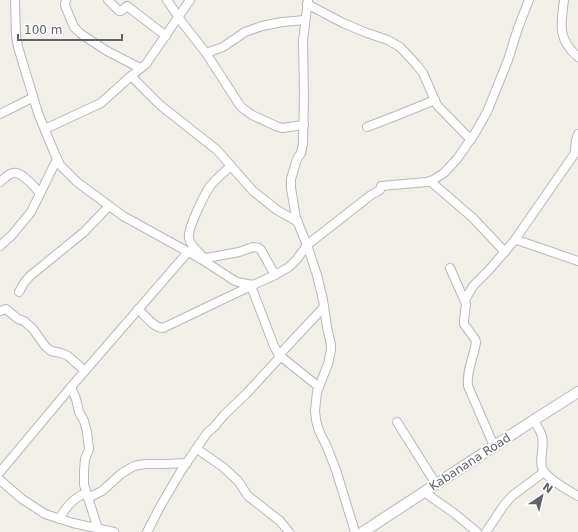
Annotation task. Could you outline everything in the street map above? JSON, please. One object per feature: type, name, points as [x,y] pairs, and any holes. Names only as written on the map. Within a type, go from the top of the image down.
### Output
[{"type":"street","points":[[15,0],[16,36],[32,98],[57,159],[65,170],[109,206],[129,220],[203,259],[236,281],[252,286]]},
{"type":"street","points":[[66,0],[65,5],[74,27],[77,30],[107,51],[140,68]]},
{"type":"street","points":[[108,0],[119,11],[127,6],[166,36]]},
{"type":"street","points":[[167,0],[206,53],[241,107],[252,115],[282,128],[304,125]]},
{"type":"street","points":[[45,129],[101,103],[146,64],[190,0]]},
{"type":"street","points":[[138,309],[154,325],[163,328],[275,275],[293,263],[301,255],[307,245],[371,195],[380,190],[381,186],[430,181],[438,177],[457,159],[483,120],[508,60],[529,0]]},
{"type":"street","points":[[564,0],[561,23],[562,30],[568,47],[578,57]]},
{"type":"street","points":[[355,532],[336,470],[317,426],[315,411],[316,398],[328,364],[331,344],[317,275],[298,222],[291,194],[291,184],[297,159],[304,144],[303,55],[307,2],[343,22],[367,33],[388,40],[400,47],[423,73],[437,106],[471,140]]},
{"type":"street","points":[[206,53],[223,47],[249,30],[282,22],[305,20]]},
{"type":"street","points":[[131,76],[160,105],[211,145],[244,182],[265,201],[298,222]]},
{"type":"street","points":[[0,114],[32,98]]},
{"type":"street","points":[[367,127],[435,100]]},
{"type":"street","points":[[465,300],[473,286],[514,241],[575,153],[575,144],[578,134]]},
{"type":"street","points":[[0,246],[12,235],[28,216],[57,159]]},
{"type":"street","points":[[203,259],[189,240],[189,233],[208,188],[231,166]]},
{"type":"street","points":[[0,182],[10,174],[16,173],[23,176],[40,193]]},
{"type":"street","points":[[430,181],[472,218],[505,252]]},
{"type":"street","points":[[19,292],[27,279],[48,260],[84,232],[109,206]]},
{"type":"street","points":[[514,241],[517,240],[578,261]]},
{"type":"street","points":[[203,259],[240,252],[256,247],[261,250],[275,275]]},
{"type":"street","points":[[0,472],[71,387],[188,252]]},
{"type":"street","points":[[450,268],[465,300],[464,324],[476,342],[470,365],[468,386],[494,446]]},
{"type":"street","points":[[252,286],[274,346],[280,355],[319,387]]},
{"type":"street","points":[[147,532],[161,505],[207,433],[247,393],[324,307]]},
{"type":"street","points":[[0,311],[6,309],[10,311],[18,319],[24,321],[33,330],[44,346],[51,351],[68,356],[85,371]]},
{"type":"street","points":[[71,387],[79,412],[84,421],[89,442],[89,449],[85,459],[84,486],[98,529]]},
{"type":"street","name":"Kabanana Road","points":[[363,532],[578,392]]},
{"type":"street","points":[[534,420],[542,436],[542,464],[544,472],[578,496]]},
{"type":"street","points":[[396,422],[436,484]]},
{"type":"street","points":[[197,449],[223,467],[238,481],[248,496],[280,521],[289,532]]},
{"type":"street","points":[[60,519],[72,501],[102,491],[122,473],[134,466],[144,464],[187,463]]},
{"type":"street","points":[[486,532],[504,505],[512,496],[544,472]]},
{"type":"street","points":[[0,480],[22,499],[45,514],[114,532]]},
{"type":"street","points":[[424,492],[454,513],[477,532]]}]
